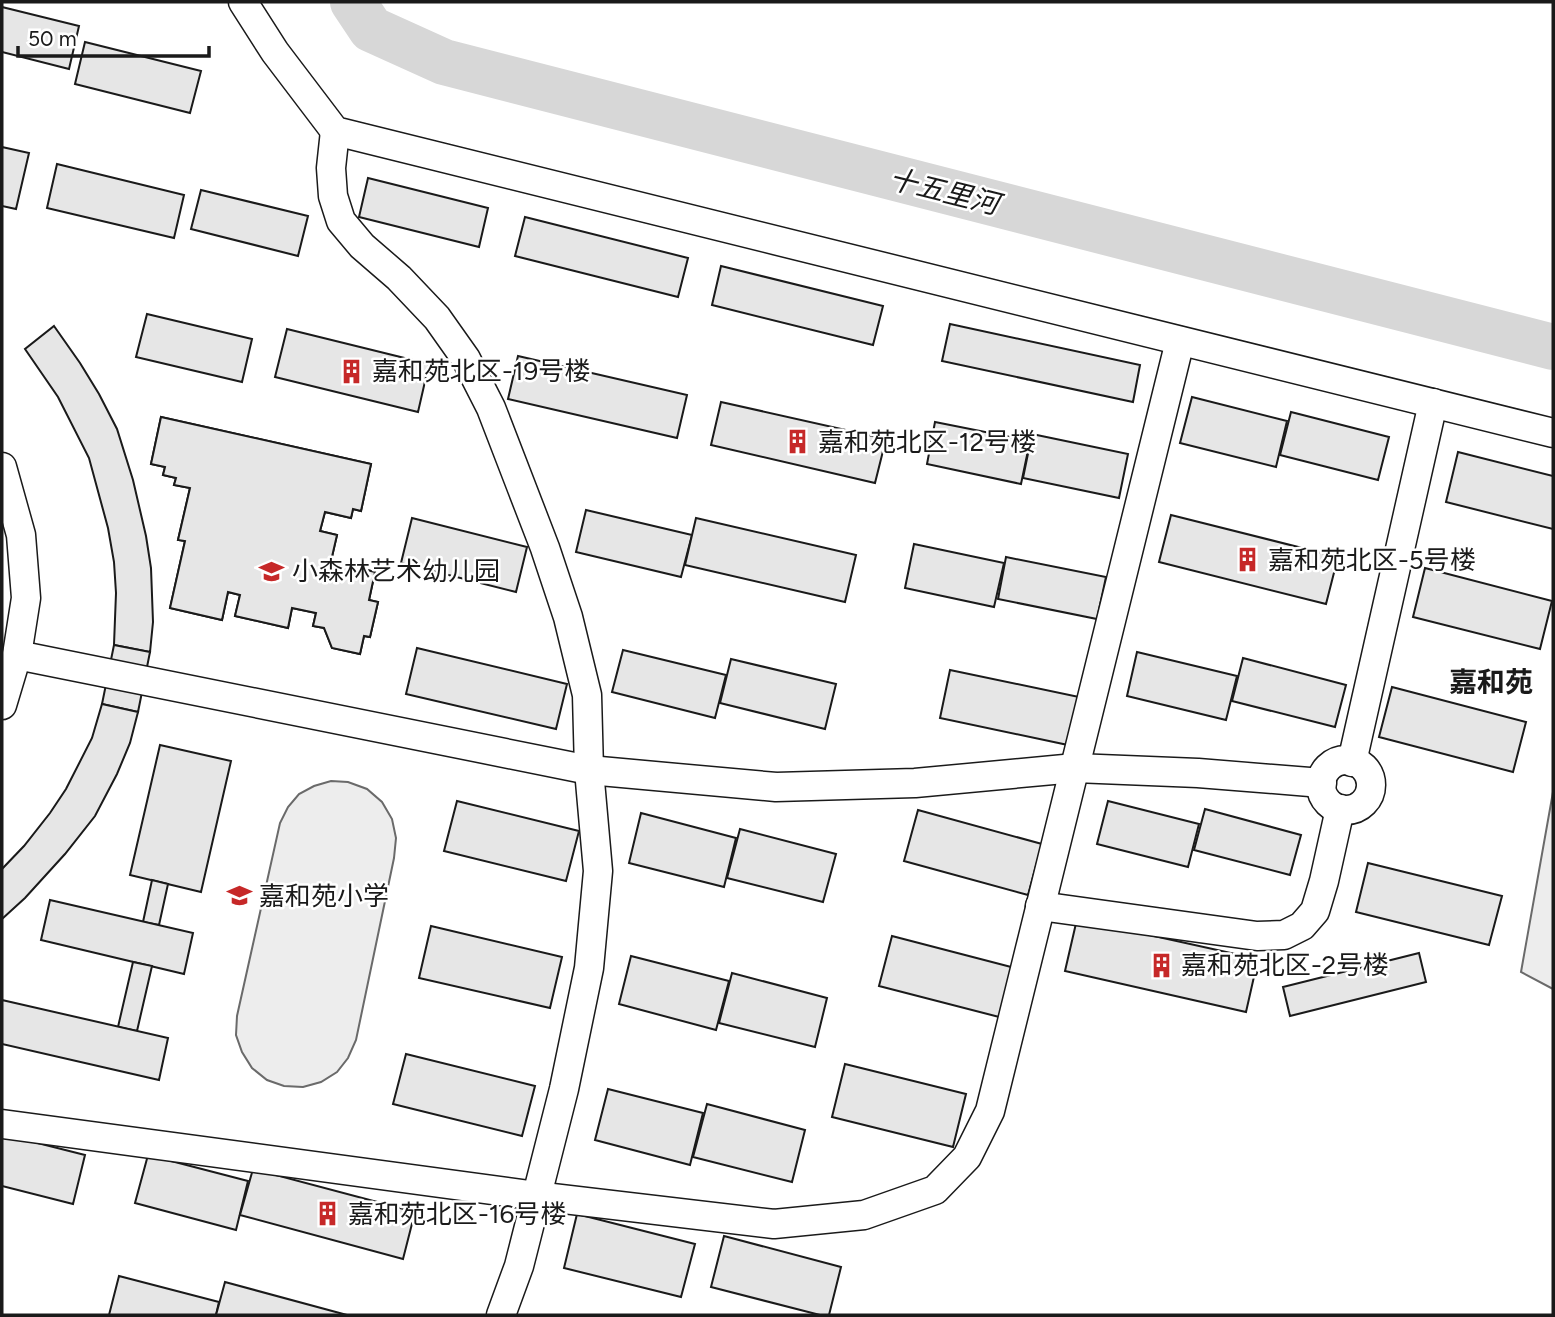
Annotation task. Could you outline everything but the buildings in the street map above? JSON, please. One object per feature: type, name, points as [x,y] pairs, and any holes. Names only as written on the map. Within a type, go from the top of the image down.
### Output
[{"type":"street","points":[[243,2],[275,52],[335,131],[1553,433]]},
{"type":"street","points":[[335,131],[331,168],[333,196],[341,221],[362,246],[399,278],[437,318],[466,359],[491,408],[545,548],[568,617],[587,695],[589,770],[598,872],[589,968],[564,1089],[537,1196],[519,1266],[501,1315]]},
{"type":"street","points":[[2,1124],[537,1196],[774,1224],[864,1214],[935,1190],[967,1157],[990,1111],[1180,341]]},
{"type":"street","points":[[1352,762],[1433,403]]},
{"type":"street","points":[[2,467],[21,535],[26,598],[17,655],[2,705]]},
{"type":"street","points":[[17,655],[589,770],[776,787],[915,783],[1074,768],[1198,773],[1322,783]]},
{"type":"street","points":[[1352,762],[1369,775],[1370,792],[1361,805],[1353,809],[1340,809],[1325,798],[1322,791],[1324,775],[1334,764],[1352,762]]},
{"type":"street","points":[[1041,906],[1257,936],[1284,935],[1302,926],[1315,911],[1340,809]]},
{"type":"shaded area","points":[[331,781],[348,782],[367,789],[382,802],[392,819],[396,838],[394,858],[356,1040],[348,1058],[337,1072],[321,1082],[303,1087],[284,1086],[267,1080],[252,1068],[236,1035],[237,1016],[280,823],[299,794]]},
{"type":"shaded area","points":[[1553,792],[1553,989],[1521,972]]},
{"type":"waterway","name":"十五里河","points":[[353,2],[371,29],[444,62],[1553,347]]},
{"type":"place","name":"嘉和苑北区-19号楼","points":[[352,371]]},
{"type":"place","name":"嘉和苑北区-12号楼","points":[[798,442]]},
{"type":"place","name":"嘉和苑北区-5号楼","points":[[1248,560]]},
{"type":"place","name":"小森林艺术幼儿园","points":[[272,571]]},
{"type":"place","name":"嘉和苑小学","points":[[239,896]]},
{"type":"place","name":"嘉和苑北区-2号楼","points":[[1161,965]]},
{"type":"place","name":"嘉和苑北区-16号楼","points":[[328,1214]]},
{"type":"district","name":"嘉和苑","points":[[1491,682]]}]
